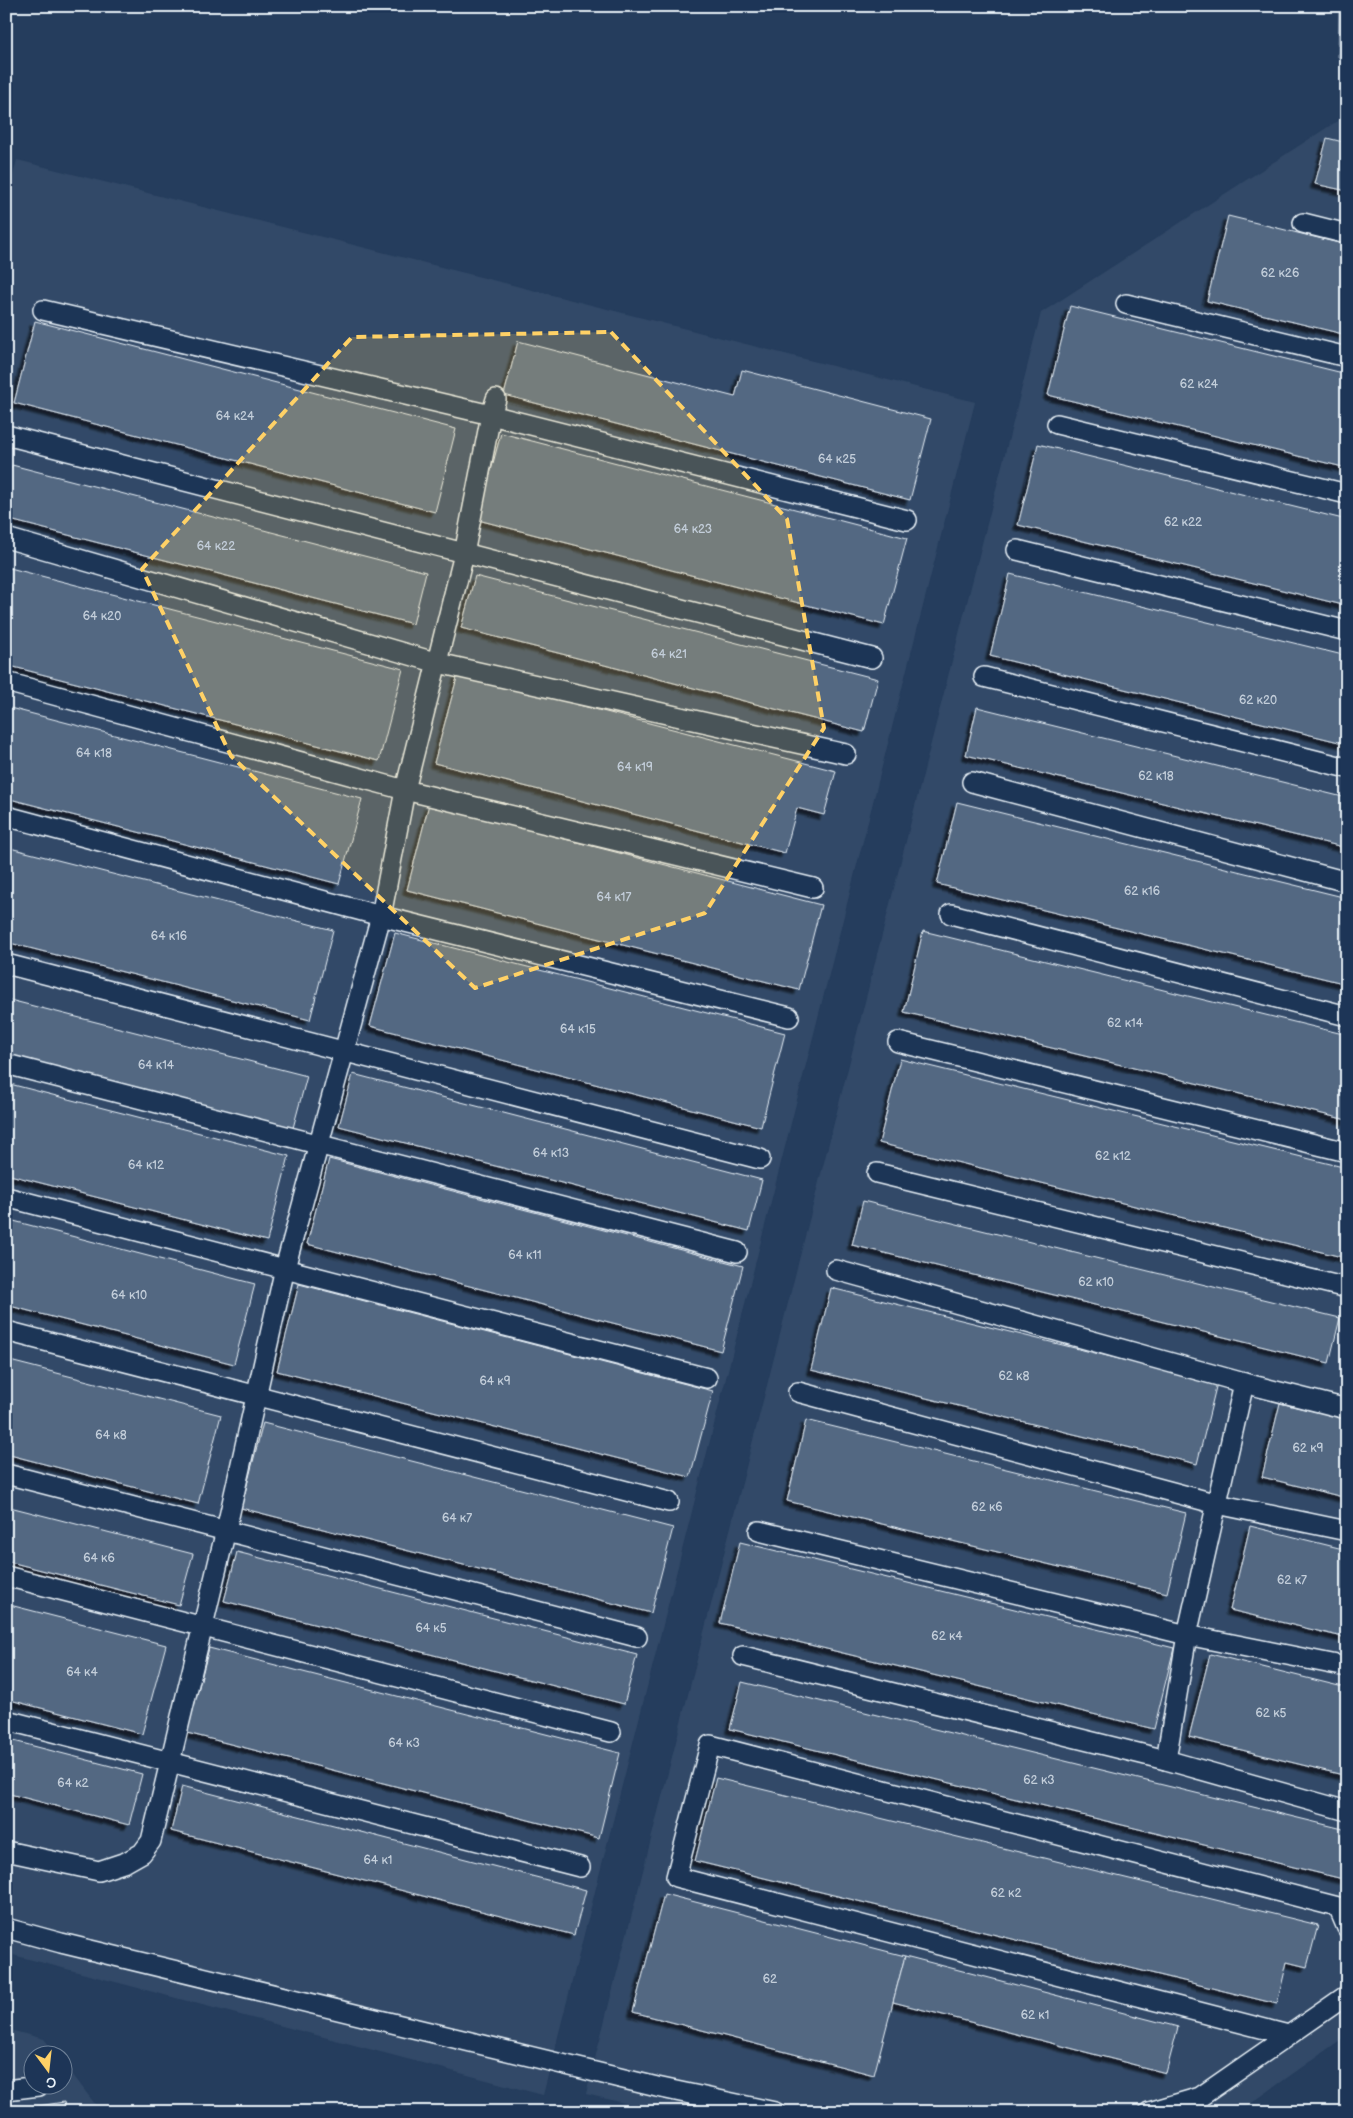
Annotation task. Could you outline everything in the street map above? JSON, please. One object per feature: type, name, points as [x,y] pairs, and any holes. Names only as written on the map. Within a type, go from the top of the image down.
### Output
[{"type":"lane","points":[[1303,224],[1347,234]]},
{"type":"lane","points":[[1126,304],[1347,357]]},
{"type":"lane","points":[[43,310],[493,407],[907,520]]},
{"type":"lane","points":[[6,1851],[99,1871],[126,1862],[142,1853],[150,1841],[226,1530],[286,1268],[343,1050],[381,916],[405,790],[464,554],[493,407]]},
{"type":"lane","points":[[1057,424],[1347,494]]},
{"type":"lane","points":[[6,435],[872,658]]},
{"type":"lane","points":[[6,538],[438,663],[846,754]]},
{"type":"lane","points":[[1018,550],[1347,631]]},
{"type":"lane","points":[[984,677],[1347,768]]},
{"type":"lane","points":[[6,682],[405,790],[813,888]]},
{"type":"lane","points":[[972,782],[1347,882]]},
{"type":"lane","points":[[6,816],[381,916],[789,1017]]},
{"type":"lane","points":[[950,914],[1347,1016]]},
{"type":"lane","points":[[6,964],[760,1159]]},
{"type":"lane","points":[[898,1042],[1347,1152]]},
{"type":"lane","points":[[6,1064],[736,1252]]},
{"type":"lane","points":[[876,1173],[1347,1288]]},
{"type":"lane","points":[[6,1197],[707,1378]]},
{"type":"lane","points":[[836,1270],[1347,1409]]},
{"type":"lane","points":[[6,1331],[669,1502]]},
{"type":"lane","points":[[1166,1760],[1187,1635],[1244,1382]]},
{"type":"lane","points":[[798,1392],[1217,1504],[1347,1531]]},
{"type":"lane","points":[[6,1474],[637,1637]]},
{"type":"lane","points":[[759,1532],[1187,1635],[1347,1667]]},
{"type":"lane","points":[[6,1576],[611,1732]]},
{"type":"lane","points":[[743,1656],[1166,1760],[1347,1811]]},
{"type":"lane","points":[[6,1720],[580,1867]]},
{"type":"lane","points":[[1288,2035],[676,1877],[710,1745],[1338,1907],[1347,1928]]},
{"type":"lane","points":[[6,1928],[61,1943],[657,2087],[775,2112]]},
{"type":"lane","points":[[1148,2112],[1200,2097],[1347,1995]]},
{"type":"lane","points":[[6,2090],[22,2088]]},
{"type":"highlighted area","points":[[611,332],[787,519],[824,728],[705,913],[475,988],[231,756],[142,569],[352,337]]},
{"type":"shaded area","points":[[1339,6],[1347,6],[1347,59],[1338,57]]},
{"type":"shaded area","points":[[1345,116],[1347,117],[1347,2035],[1239,2112],[663,2112],[586,2094],[1041,313]]},
{"type":"shaded area","points":[[17,160],[975,402],[543,2095],[6,1953],[6,203]]},
{"type":"shaded area","points":[[6,2029],[44,2039],[50,2046],[22,2046],[22,2096],[72,2096],[72,2074],[101,2112],[6,2112]]},
{"type":"building","points":[[1327,138],[1347,143],[1347,191],[1315,184]]},
{"type":"building","points":[[1228,216],[1347,245],[1347,335],[1207,301]]},
{"type":"building","points":[[1070,306],[1347,374],[1347,468],[1048,395]]},
{"type":"building","points":[[35,321],[456,429],[435,512],[14,403]]},
{"type":"building","points":[[518,341],[735,397],[742,370],[931,419],[910,500],[504,395]]},
{"type":"building","points":[[501,433],[907,538],[884,625],[478,520]]},
{"type":"building","points":[[1038,444],[1347,520],[1347,606],[1018,525]]},
{"type":"building","points":[[12,465],[426,572],[413,624],[6,519],[6,486]]},
{"type":"building","points":[[6,567],[403,669],[379,761],[6,665]]},
{"type":"building","points":[[1010,574],[1347,656],[1347,744],[990,656]]},
{"type":"building","points":[[475,576],[878,679],[864,732],[461,628]]},
{"type":"building","points":[[458,674],[836,771],[824,815],[797,808],[785,853],[434,763]]},
{"type":"building","points":[[6,707],[362,799],[339,884],[6,798]]},
{"type":"building","points":[[977,707],[1347,798],[1347,848],[966,755]]},
{"type":"building","points":[[957,802],[1347,898],[1347,984],[937,884]]},
{"type":"building","points":[[429,804],[821,905],[799,990],[407,890]]},
{"type":"building","points":[[6,847],[333,930],[310,1020],[6,942]]},
{"type":"building","points":[[923,931],[1347,1035],[1347,1120],[904,1012]]},
{"type":"building","points":[[395,933],[785,1033],[761,1127],[370,1026]]},
{"type":"building","points":[[6,999],[307,1076],[293,1128],[6,1054]]},
{"type":"building","points":[[900,1059],[1347,1168],[1346,1258],[879,1143]]},
{"type":"building","points":[[353,1074],[762,1180],[749,1231],[339,1126]]},
{"type":"building","points":[[6,1083],[289,1156],[267,1241],[6,1174]]},
{"type":"building","points":[[329,1159],[743,1266],[721,1351],[307,1244]]},
{"type":"building","points":[[863,1201],[1340,1318],[1329,1363],[852,1245]]},
{"type":"building","points":[[6,1219],[255,1284],[234,1364],[6,1305]]},
{"type":"building","points":[[299,1284],[713,1391],[690,1477],[277,1371]]},
{"type":"building","points":[[831,1288],[1217,1383],[1197,1464],[811,1370]]},
{"type":"building","points":[[6,1360],[221,1415],[198,1504],[6,1454]]},
{"type":"building","points":[[1280,1403],[1347,1419],[1347,1498],[1262,1477]]},
{"type":"building","points":[[806,1420],[1186,1513],[1167,1593],[787,1501]]},
{"type":"building","points":[[263,1423],[673,1528],[651,1613],[241,1508]]},
{"type":"building","points":[[6,1506],[193,1554],[179,1605],[6,1561]]},
{"type":"building","points":[[1250,1526],[1347,1550],[1347,1638],[1230,1610]]},
{"type":"building","points":[[740,1542],[1174,1648],[1154,1729],[720,1623]]},
{"type":"building","points":[[237,1552],[637,1655],[624,1704],[224,1601]]},
{"type":"building","points":[[6,1604],[166,1645],[142,1734],[6,1699]]},
{"type":"building","points":[[209,1648],[620,1753],[599,1838],[187,1733]]},
{"type":"building","points":[[1210,1654],[1347,1688],[1347,1776],[1189,1737]]},
{"type":"building","points":[[742,1682],[1347,1830],[1347,1880],[730,1729]]},
{"type":"building","points":[[6,1739],[142,1774],[129,1825],[6,1793]]},
{"type":"building","points":[[716,1778],[1318,1925],[1307,1967],[1287,1962],[1277,2004],[695,1861]]},
{"type":"building","points":[[182,1786],[586,1890],[574,1935],[171,1831]]},
{"type":"building","points":[[664,1894],[905,1956],[874,2075],[633,2012]]},
{"type":"building","points":[[905,1956],[1178,2027],[1166,2073],[893,2002]]},
{"type":"building","points":[[64,2102],[66,2112],[6,2112],[6,2111]]}]
